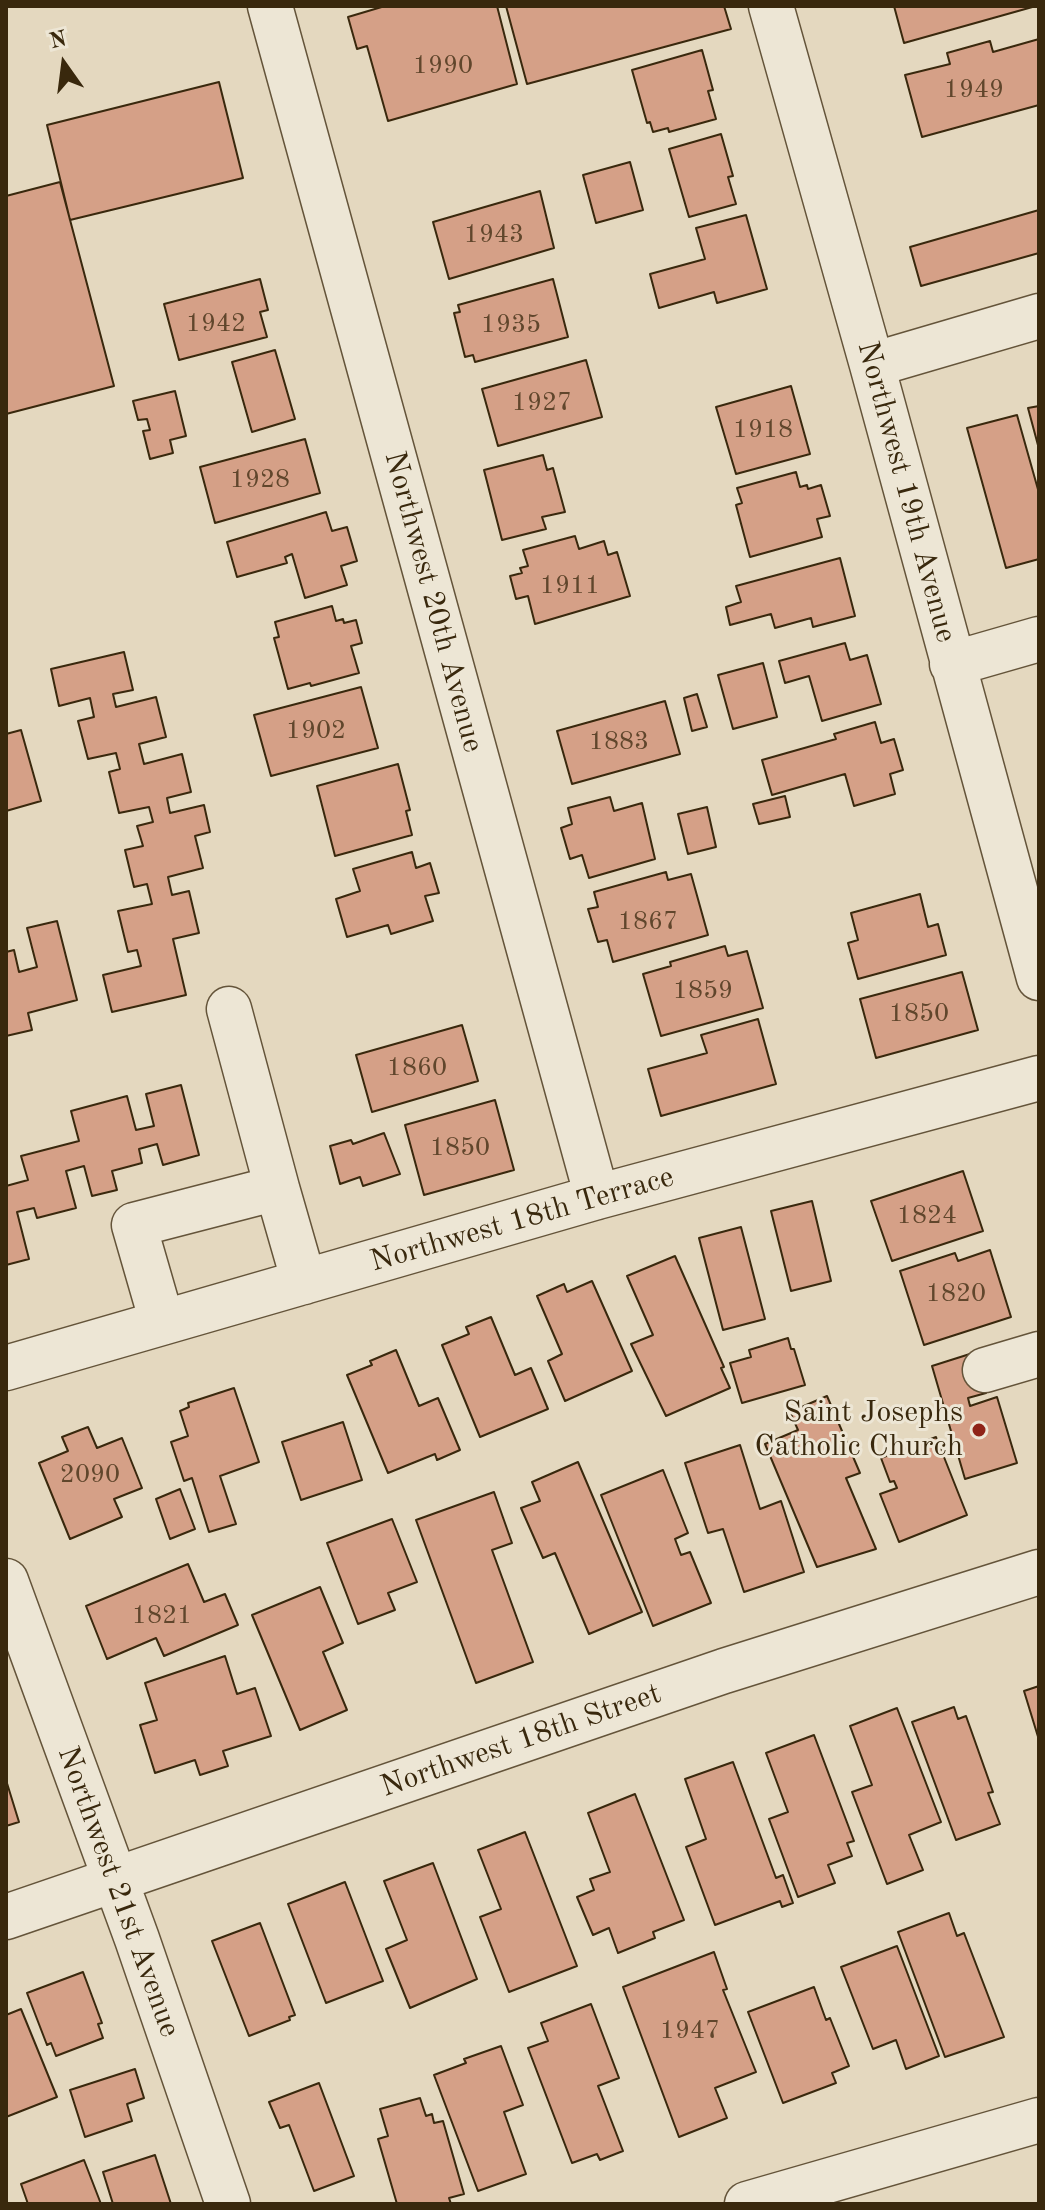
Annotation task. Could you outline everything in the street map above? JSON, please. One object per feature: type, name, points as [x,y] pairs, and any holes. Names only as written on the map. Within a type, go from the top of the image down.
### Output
[{"type":"street","name":"Northwest 20th Avenue","points":[[270,6],[597,1197]]},
{"type":"street","name":"Northwest 19th Avenue","points":[[771,6],[1039,978]]},
{"type":"street","points":[[872,365],[1039,316]]},
{"type":"street","points":[[952,664],[1039,639]]},
{"type":"street","points":[[229,1009],[304,1282]]},
{"type":"street","name":"Northwest 18th Terrace","points":[[6,1368],[597,1197],[1039,1078]]},
{"type":"street","points":[[162,1322],[134,1225],[277,1188]]},
{"type":"street","points":[[985,1370],[1039,1354]]},
{"type":"street","name":"Northwest 18th Street","points":[[6,1917],[724,1671],[1039,1572]]},
{"type":"street","name":"Northwest 21st Avenue","points":[[6,1581],[228,2204]]},
{"type":"street","points":[[747,2204],[1039,2120]]},
{"type":"building","points":[[385,6],[497,6],[517,84],[388,121],[367,46],[357,49],[348,17]]},
{"type":"building","points":[[506,6],[724,6],[731,29],[527,84]]},
{"type":"building","points":[[894,6],[1036,6],[904,43]]},
{"type":"building","points":[[1039,39],[1039,105],[922,137],[905,75],[950,64],[947,53],[990,41],[993,52]]},
{"type":"building","points":[[702,50],[713,90],[708,91],[716,119],[669,132],[668,128],[653,132],[650,122],[647,123],[632,70]]},
{"type":"building","points":[[219,82],[243,178],[70,220],[47,125]]},
{"type":"building","points":[[721,134],[733,176],[728,177],[736,204],[689,217],[669,149]]},
{"type":"building","points":[[630,162],[643,210],[596,223],[583,175]]},
{"type":"building","points":[[60,182],[114,386],[6,414],[6,196]]},
{"type":"building","points":[[540,191],[554,248],[449,279],[433,222]]},
{"type":"building","points":[[1039,210],[1039,253],[921,286],[910,247]]},
{"type":"building","points":[[746,215],[767,289],[717,303],[714,292],[659,308],[650,274],[705,259],[696,228]]},
{"type":"building","points":[[260,279],[268,310],[260,312],[267,337],[179,360],[164,304]]},
{"type":"building","points":[[553,279],[568,337],[475,362],[473,355],[465,357],[454,313],[460,312],[458,305]]},
{"type":"building","points":[[275,350],[295,419],[252,432],[232,362]]},
{"type":"building","points":[[586,360],[602,417],[498,446],[482,389]]},
{"type":"building","points":[[791,386],[810,454],[736,474],[716,407]]},
{"type":"building","points":[[175,391],[186,436],[170,440],[173,453],[150,459],[143,431],[150,430],[147,419],[138,420],[133,401]]},
{"type":"building","points":[[1039,406],[1039,449],[1028,408]]},
{"type":"building","points":[[1017,415],[1039,493],[1039,559],[1006,568],[967,428]]},
{"type":"building","points":[[305,439],[320,493],[215,523],[200,467]]},
{"type":"building","points":[[543,455],[547,470],[553,468],[565,512],[542,517],[546,529],[502,540],[484,470]]},
{"type":"building","points":[[796,472],[800,487],[807,485],[808,489],[821,485],[830,516],[817,519],[822,537],[750,557],[736,505],[742,503],[737,488]]},
{"type":"building","points":[[326,512],[332,531],[347,527],[357,561],[341,566],[347,585],[305,598],[292,554],[285,557],[287,563],[237,577],[227,542]]},
{"type":"building","points":[[575,536],[579,549],[604,541],[608,555],[617,552],[630,596],[535,624],[528,596],[516,599],[510,576],[522,573],[520,568],[528,566],[523,550]]},
{"type":"building","points":[[840,558],[855,616],[813,627],[811,618],[775,628],[771,614],[730,625],[726,607],[741,602],[736,586]]},
{"type":"building","points":[[332,606],[336,621],[356,620],[362,643],[351,646],[359,673],[288,689],[274,638],[279,637],[275,622]]},
{"type":"building","points":[[845,643],[850,660],[867,655],[881,704],[822,721],[809,676],[785,683],[779,661]]},
{"type":"building","points":[[124,652],[133,690],[113,694],[116,707],[156,697],[166,737],[139,744],[144,764],[182,754],[191,792],[167,798],[170,813],[204,805],[210,832],[195,836],[203,868],[168,877],[172,895],[189,891],[199,933],[173,939],[186,995],[112,1012],[103,975],[141,966],[137,950],[128,952],[118,911],[152,904],[147,884],[134,887],[125,850],[143,846],[137,826],[153,822],[149,807],[119,813],[109,772],[120,769],[116,753],[88,759],[78,721],[94,717],[90,698],[59,706],[51,669]]},
{"type":"building","points":[[763,663],[777,717],[733,729],[718,675]]},
{"type":"building","points":[[361,687],[378,748],[271,776],[254,715]]},
{"type":"building","points":[[697,694],[707,727],[692,731],[684,698]]},
{"type":"building","points":[[665,701],[680,754],[572,784],[557,731]]},
{"type":"building","points":[[875,722],[881,743],[894,739],[903,770],[890,774],[895,794],[854,806],[845,774],[772,795],[762,760],[836,739],[834,734]]},
{"type":"building","points":[[21,730],[41,801],[6,811],[6,734]]},
{"type":"building","points":[[398,764],[410,810],[406,811],[412,835],[335,856],[317,786]]},
{"type":"building","points":[[785,796],[790,817],[759,824],[753,804]]},
{"type":"building","points":[[610,797],[614,811],[642,803],[655,859],[589,878],[582,855],[570,859],[561,828],[572,824],[568,808]]},
{"type":"building","points":[[707,807],[716,847],[688,854],[678,814]]},
{"type":"building","points":[[412,852],[416,868],[430,863],[439,893],[425,896],[433,921],[391,934],[388,925],[347,937],[336,899],[360,891],[353,869]]},
{"type":"building","points":[[666,872],[668,880],[691,874],[708,935],[613,962],[607,940],[598,942],[588,909],[598,907],[594,892]]},
{"type":"building","points":[[920,894],[928,927],[938,924],[946,955],[858,979],[848,943],[858,940],[851,913]]},
{"type":"building","points":[[57,921],[77,1000],[28,1013],[32,1030],[6,1036],[6,952],[14,950],[19,972],[37,967],[27,928]]},
{"type":"building","points":[[725,946],[728,956],[747,951],[763,1008],[661,1036],[643,974],[671,966],[670,962]]},
{"type":"building","points":[[962,972],[978,1030],[876,1058],[860,999]]},
{"type":"building","points":[[758,1019],[776,1084],[661,1116],[648,1069],[707,1053],[701,1035]]},
{"type":"building","points":[[462,1025],[478,1081],[372,1112],[356,1055]]},
{"type":"building","points":[[181,1085],[199,1155],[163,1165],[157,1144],[139,1149],[142,1163],[112,1171],[117,1190],[92,1196],[84,1166],[66,1171],[76,1208],[37,1218],[34,1208],[17,1212],[29,1259],[6,1265],[6,1186],[28,1180],[21,1156],[79,1141],[71,1111],[127,1096],[136,1130],[154,1126],[146,1094]]},
{"type":"building","points":[[495,1100],[514,1170],[424,1195],[405,1125]]},
{"type":"building","points":[[384,1133],[400,1174],[363,1186],[360,1177],[340,1184],[330,1146],[351,1140],[353,1144]]},
{"type":"building","points":[[963,1171],[983,1231],[892,1261],[871,1201]]},
{"type":"building","points":[[812,1201],[831,1281],[791,1291],[771,1211]]},
{"type":"building","points":[[741,1227],[765,1319],[723,1330],[699,1238]]},
{"type":"building","points":[[990,1250],[1011,1317],[924,1345],[900,1271],[955,1253],[958,1261]]},
{"type":"building","points":[[675,1256],[724,1367],[721,1368],[730,1388],[666,1416],[631,1344],[653,1335],[627,1276]]},
{"type":"building","points":[[592,1281],[632,1371],[565,1401],[548,1361],[562,1354],[537,1296],[564,1284],[567,1292]]},
{"type":"building","points":[[491,1317],[515,1375],[531,1368],[548,1409],[480,1437],[442,1345],[469,1334],[466,1327]]},
{"type":"building","points":[[788,1338],[805,1385],[742,1403],[730,1363],[751,1357],[749,1350]]},
{"type":"building","points":[[396,1350],[419,1406],[438,1398],[460,1450],[437,1460],[435,1454],[388,1473],[347,1375],[372,1365],[370,1361]]},
{"type":"building","points":[[973,1353],[986,1393],[968,1398],[970,1406],[997,1397],[1017,1463],[965,1479],[932,1366]]},
{"type":"building","points":[[234,1388],[259,1462],[220,1476],[236,1524],[209,1532],[192,1478],[184,1481],[171,1442],[188,1436],[180,1411],[189,1407],[188,1403]]},
{"type":"building","points":[[827,1396],[860,1473],[846,1478],[876,1549],[817,1567],[765,1444],[798,1430],[790,1412]]},
{"type":"building","points":[[343,1422],[362,1480],[301,1500],[282,1442]]},
{"type":"building","points":[[88,1427],[97,1448],[122,1438],[142,1488],[114,1499],[122,1517],[70,1539],[39,1463],[68,1451],[62,1437]]},
{"type":"building","points":[[936,1437],[967,1515],[899,1542],[880,1494],[897,1488],[894,1481],[890,1482],[881,1458]]},
{"type":"building","points":[[740,1445],[760,1509],[781,1501],[804,1572],[744,1592],[723,1529],[708,1533],[685,1463]]},
{"type":"building","points":[[578,1462],[642,1612],[589,1634],[555,1553],[543,1558],[521,1508],[540,1501],[532,1482]]},
{"type":"building","points":[[663,1470],[688,1533],[675,1539],[681,1555],[690,1552],[711,1603],[653,1626],[601,1495]]},
{"type":"building","points":[[180,1489],[195,1529],[170,1539],[156,1499]]},
{"type":"building","points":[[494,1492],[512,1543],[492,1550],[533,1662],[476,1683],[416,1520]]},
{"type":"building","points":[[392,1519],[417,1582],[388,1593],[395,1610],[358,1624],[327,1543]]},
{"type":"building","points":[[188,1564],[204,1602],[225,1594],[238,1625],[164,1656],[156,1638],[107,1659],[86,1606]]},
{"type":"building","points":[[320,1587],[343,1643],[323,1652],[347,1710],[300,1730],[252,1615]]},
{"type":"building","points":[[225,1656],[237,1694],[255,1688],[271,1736],[223,1751],[228,1766],[200,1775],[195,1760],[155,1773],[140,1725],[157,1720],[145,1683]]},
{"type":"building","points":[[1039,1686],[1039,1740],[1024,1691]]},
{"type":"building","points":[[954,1707],[958,1719],[966,1716],[993,1792],[988,1793],[1000,1824],[956,1840],[912,1722]]},
{"type":"building","points":[[897,1708],[941,1822],[909,1835],[923,1870],[887,1884],[852,1792],[872,1785],[850,1726]]},
{"type":"building","points":[[814,1735],[854,1841],[847,1843],[852,1856],[828,1865],[835,1883],[798,1897],[769,1819],[788,1812],[766,1753]]},
{"type":"building","points":[[733,1762],[776,1878],[783,1875],[793,1903],[782,1907],[780,1901],[715,1925],[686,1847],[706,1839],[685,1779]]},
{"type":"building","points":[[6,1780],[19,1822],[6,1826]]},
{"type":"building","points":[[635,1794],[684,1920],[653,1932],[655,1938],[618,1953],[609,1928],[593,1935],[577,1897],[594,1890],[590,1879],[610,1872],[588,1813]]},
{"type":"building","points":[[525,1832],[577,1966],[509,1992],[480,1917],[501,1909],[478,1850]]},
{"type":"building","points":[[433,1863],[477,1979],[410,2008],[386,1949],[407,1940],[384,1881]]},
{"type":"building","points":[[345,1882],[383,1981],[326,2003],[288,1904]]},
{"type":"building","points":[[949,1913],[957,1936],[964,1933],[1004,2037],[945,2057],[898,1932]]},
{"type":"building","points":[[260,1923],[295,2015],[289,2017],[290,2020],[249,2036],[212,1941]]},
{"type":"building","points":[[897,1946],[939,2056],[906,2069],[896,2040],[873,2049],[841,1967]]},
{"type":"building","points":[[714,1952],[727,1989],[723,1990],[756,2072],[715,2088],[727,2118],[679,2137],[623,1987]]},
{"type":"building","points":[[83,1972],[102,2023],[98,2024],[103,2038],[56,2056],[51,2043],[47,2045],[27,1993]]},
{"type":"building","points":[[814,1987],[849,2066],[832,2073],[836,2083],[783,2103],[748,2012]]},
{"type":"building","points":[[591,2004],[619,2078],[598,2086],[623,2151],[600,2160],[597,2154],[572,2163],[528,2048],[548,2041],[541,2023]]},
{"type":"building","points":[[21,2009],[57,2097],[6,2117],[6,2015]]},
{"type":"building","points":[[501,2046],[523,2105],[504,2112],[526,2174],[478,2191],[434,2075],[466,2063],[464,2059]]},
{"type":"building","points":[[135,2069],[144,2098],[127,2104],[132,2121],[85,2137],[70,2090]]},
{"type":"building","points":[[319,2083],[354,2176],[314,2191],[289,2125],[280,2128],[269,2102]]},
{"type":"building","points":[[420,2098],[426,2116],[432,2114],[434,2123],[443,2121],[464,2194],[449,2198],[451,2204],[397,2204],[378,2139],[388,2136],[380,2109]]},
{"type":"building","points":[[155,2155],[171,2204],[113,2204],[103,2172]]},
{"type":"building","points":[[84,2160],[101,2204],[28,2204],[21,2184]]},
{"type":"place","name":"Saint Josephs Catholic Church","points":[[979,1430]]}]
